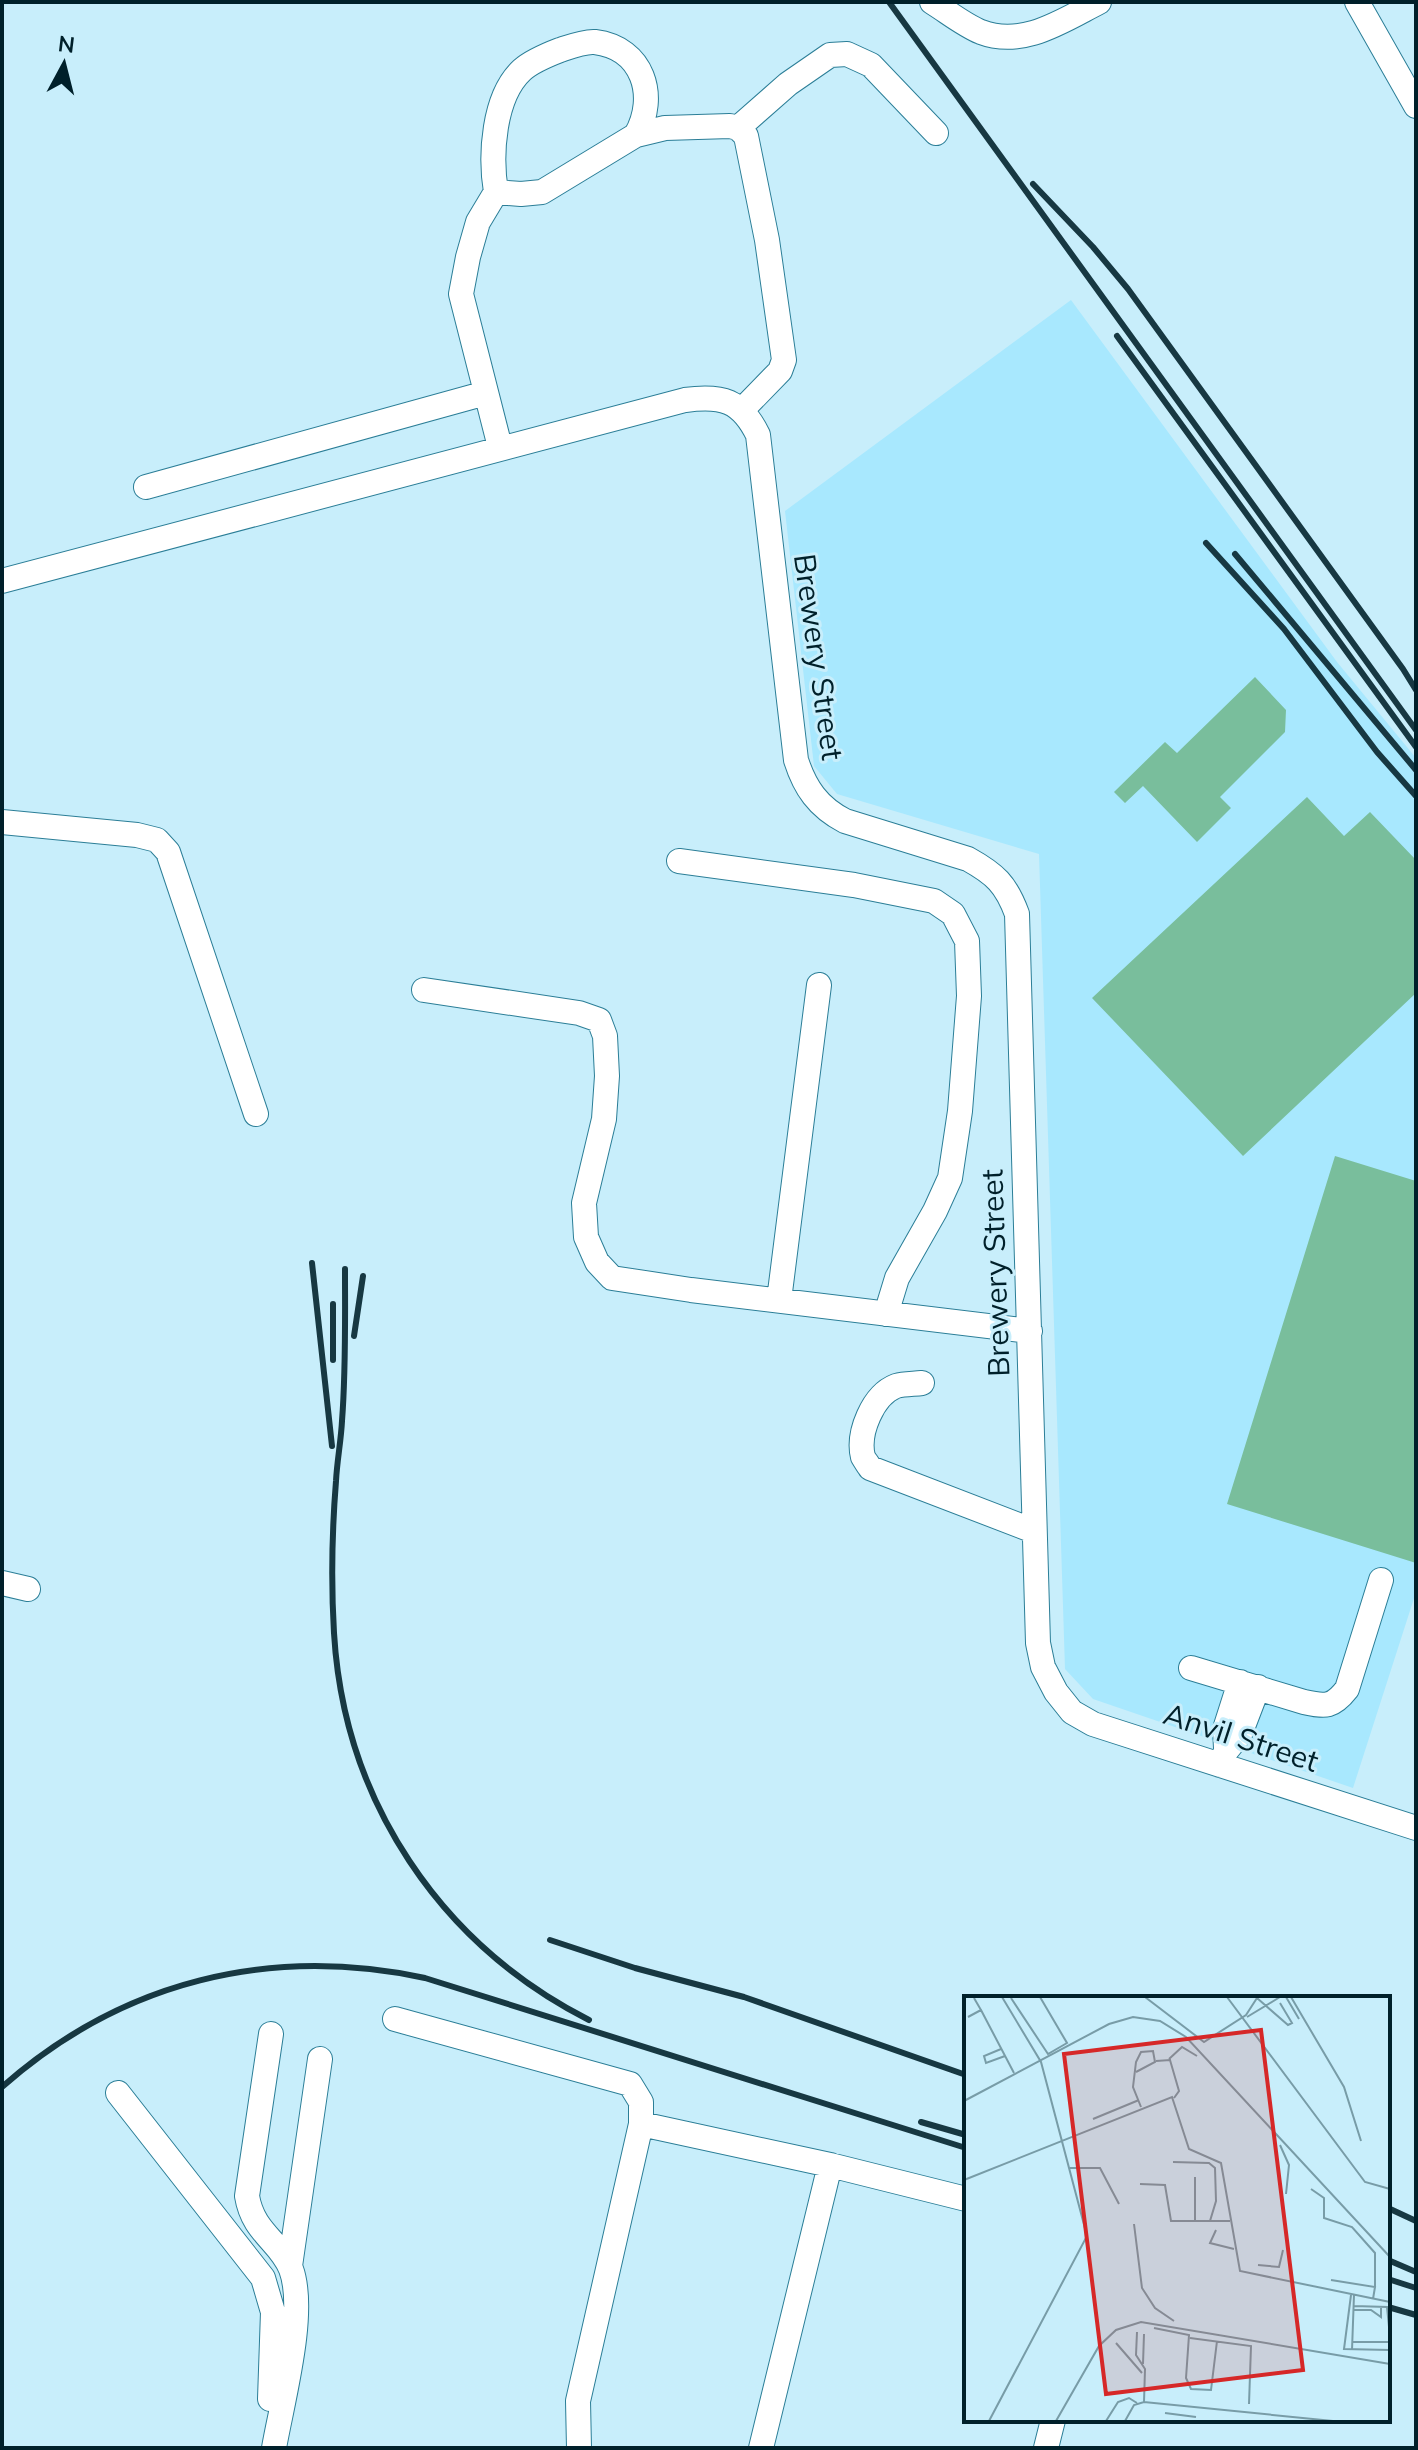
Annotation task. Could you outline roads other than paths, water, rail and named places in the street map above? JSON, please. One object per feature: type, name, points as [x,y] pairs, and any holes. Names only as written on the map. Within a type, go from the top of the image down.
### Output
[{"type":"street","points":[[932,2],[979,31],[1003,37],[1042,32],[1099,2]]},
{"type":"street","points":[[1357,2],[1416,106]]},
{"type":"street","points":[[500,447],[461,294],[478,222],[496,192],[493,147],[506,94],[521,71],[544,56],[593,41],[615,48],[631,58],[643,78],[648,101],[644,121],[636,135]]},
{"type":"street","points":[[496,192],[542,192],[636,135],[665,128],[742,132],[788,84],[830,55],[838,53],[871,65],[936,133]]},
{"type":"street","points":[[2,581],[685,400],[716,398],[742,410],[780,371],[784,348],[767,240],[742,132]]},
{"type":"street","points":[[146,487],[486,393]]},
{"type":"street","name":"Brewery Street","points":[[742,410],[758,435],[796,760],[803,780],[815,800],[845,821],[968,859],[985,868],[999,879],[1017,914],[1038,1643],[1043,1667],[1056,1692]]},
{"type":"street","points":[[2,822],[137,835],[157,840],[168,852],[256,1114]]},
{"type":"street","points":[[679,861],[854,885],[934,901],[953,914],[967,941],[968,1010],[960,1111],[950,1178],[897,1278],[886,1314]]},
{"type":"street","points":[[779,1300],[819,985]]},
{"type":"street","points":[[424,990],[579,1013],[599,1020],[605,1036],[607,1076],[604,1119],[584,1203],[586,1237],[597,1262],[612,1278],[1030,1331]]},
{"type":"street","points":[[922,1383],[896,1386],[880,1397],[866,1422],[863,1440],[863,1458],[870,1468],[1034,1531]]},
{"type":"street","points":[[1191,1668],[1322,1706],[1338,1701],[1347,1689],[1381,1580]]},
{"type":"street","points":[[2,1583],[28,1589]]},
{"type":"street","points":[[1223,1758],[1240,1734],[1249,1684]]},
{"type":"street","name":"Anvil Street","points":[[1056,1692],[1072,1712],[1093,1724],[1223,1758],[1416,1828]]},
{"type":"street","points":[[395,2019],[630,2084],[641,2102],[641,2124],[578,2401],[579,2448]]},
{"type":"street","points":[[271,2034],[247,2196],[249,2210],[256,2223],[290,2266]]},
{"type":"street","points":[[274,2448],[298,2303],[290,2266],[320,2059]]},
{"type":"street","points":[[118,2093],[255,2265],[269,2293],[273,2312],[270,2417],[261,2448]]},
{"type":"street","points":[[641,2124],[830,2165],[964,2198]]},
{"type":"street","points":[[761,2448],[830,2165]]},
{"type":"street","points":[[1046,2448],[1052,2422]]},
{"type":"railway","points":[[889,2],[1416,730]]},
{"type":"railway","points":[[1033,184],[1128,289],[1416,690]]},
{"type":"railway","points":[[1117,336],[1416,747]]},
{"type":"railway","points":[[1206,543],[1284,629],[1377,752],[1416,796]]},
{"type":"railway","points":[[1235,554],[1416,770]]},
{"type":"railway","points":[[312,1263],[332,1446]]},
{"type":"railway","points":[[345,1269],[344,1383],[332,1595],[342,1695],[357,1754],[380,1809],[409,1861],[445,1908],[488,1951],[536,1988],[589,2020]]},
{"type":"railway","points":[[354,1336],[363,1276]]},
{"type":"railway","points":[[333,1304],[333,1360]]},
{"type":"railway","points":[[550,1940],[635,1968],[744,1997],[964,2074]]},
{"type":"railway","points":[[2,2087],[48,2051],[97,2021],[147,1997],[200,1980],[254,1970],[310,1966],[367,1969],[425,1978],[964,2147]]},
{"type":"railway","points":[[921,2122],[964,2134]]},
{"type":"railway","points":[[1390,2209],[1416,2221]]},
{"type":"railway","points":[[1390,2261],[1416,2272]]},
{"type":"railway","points":[[1390,2280],[1416,2288]]},
{"type":"railway","points":[[1390,2308],[1416,2315]]}]
